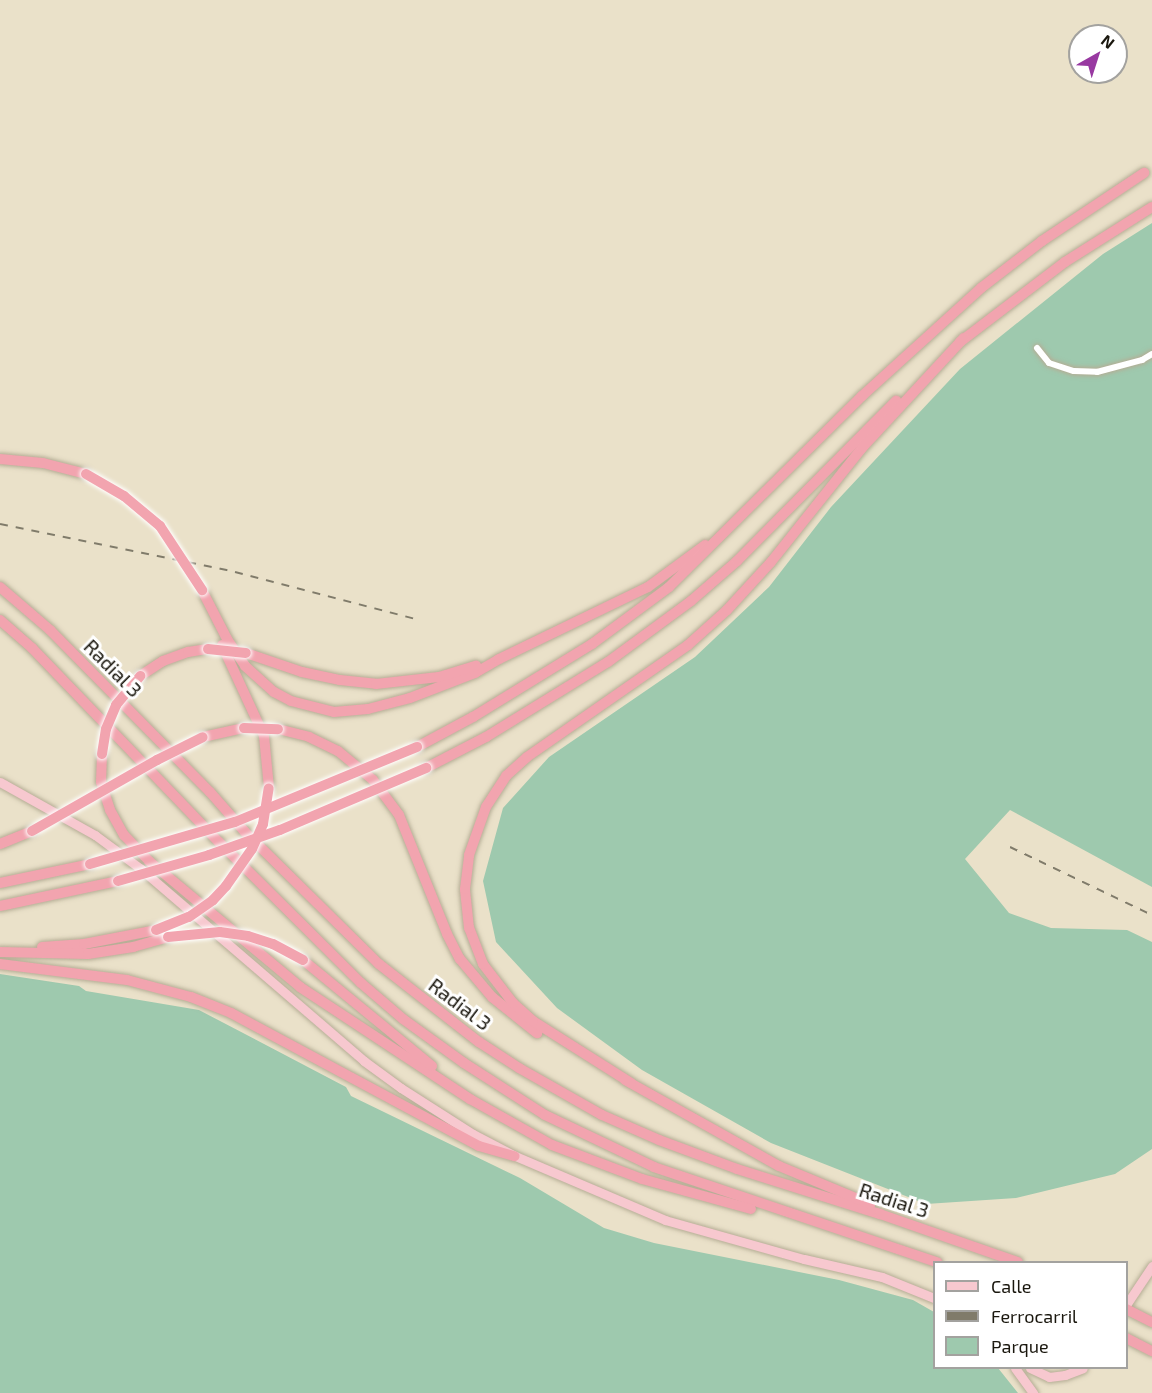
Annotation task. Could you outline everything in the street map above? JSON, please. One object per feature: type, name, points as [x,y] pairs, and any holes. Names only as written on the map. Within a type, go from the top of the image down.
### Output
[{"type":"highway","points":[[0,883],[90,864],[234,822],[417,747],[473,717],[592,644],[669,587],[729,531],[862,396],[981,288],[1042,241],[1144,173]]},
{"type":"highway","points":[[0,906],[118,881],[209,855],[280,830],[426,768],[486,736],[608,662],[692,601],[737,561],[874,421],[964,338],[1065,262],[1152,207]]},
{"type":"highway","points":[[964,338],[862,448],[771,562],[727,610],[680,651],[527,757],[506,776],[486,807],[469,855],[465,889],[469,927],[483,964],[513,1003],[533,1021],[631,1083],[721,1136],[779,1166],[830,1189],[947,1231],[1014,1261]]},
{"type":"highway","points":[[0,459],[44,463],[86,474],[124,496],[160,526],[203,592],[227,639],[257,678],[291,701],[333,712],[379,706],[410,698],[475,673],[499,659],[648,588],[713,539],[729,531]]},
{"type":"highway","name":"Radial 3","points":[[0,587],[50,630],[210,792],[245,832],[380,964],[422,999],[503,1058],[575,1100],[659,1140],[737,1169],[880,1214],[1012,1261]]},
{"type":"highway","points":[[0,951],[84,944],[156,930],[189,917],[213,900],[231,880],[252,849],[263,824],[269,788],[264,736],[228,660],[203,592]]},
{"type":"highway","points":[[0,620],[32,648],[219,842],[362,983],[403,1019],[464,1063],[545,1115],[654,1167],[933,1262]]},
{"type":"highway","points":[[499,659],[439,677],[376,684],[340,680],[302,672],[246,653],[208,649],[188,652],[164,660],[140,676],[116,705],[106,729],[101,782],[110,810],[124,835],[149,861],[300,987],[375,1038],[512,1123],[576,1155],[642,1179],[858,1238]]},
{"type":"highway","points":[[0,844],[32,831],[157,760],[203,737],[244,728],[278,729],[309,737],[338,751],[373,780],[388,799],[409,835],[447,934],[460,959],[492,997],[522,1022],[556,1044],[631,1083]]},
{"type":"highway","points":[[0,951],[88,954],[133,947],[168,938],[220,932],[248,936],[273,944],[303,960],[412,1052],[472,1094],[554,1142],[642,1179]]},
{"type":"highway","points":[[0,964],[127,980],[191,997],[231,1013],[478,1146],[515,1156]]},
{"type":"highway","points":[[1128,1311],[1152,1322]]},
{"type":"highway","points":[[1128,1339],[1152,1351]]},
{"type":"main road","points":[[0,782],[95,835],[141,869],[364,1061],[435,1111],[515,1156],[664,1220],[794,1256],[882,1277],[933,1298]]},
{"type":"main road","points":[[1128,1302],[1152,1266]]},
{"type":"main road","points":[[1016,1369],[1033,1393]]},
{"type":"main road","points":[[1032,1369],[1049,1377],[1065,1375],[1080,1369]]},
{"type":"street","points":[[1036,348],[1049,363],[1074,371],[1097,372],[1142,360],[1152,354]]},
{"type":"green space","points":[[1152,223],[1152,887],[1010,810],[965,859],[1009,913],[1051,928],[1127,930],[1152,942],[1152,1149],[1115,1174],[1016,1198],[926,1204],[771,1143],[642,1070],[557,1008],[496,942],[483,881],[503,808],[549,757],[695,657],[769,587],[831,507],[960,369],[1103,254]]},
{"type":"green space","points":[[0,974],[79,986],[86,991],[199,1010],[346,1087],[351,1096],[520,1178],[604,1228],[654,1243],[839,1280],[913,1300],[933,1311],[933,1369],[999,1369],[1018,1393],[0,1393]]},
{"type":"railway","points":[[0,524],[235,572],[415,619]]},
{"type":"railway","points":[[1010,847],[1152,915]]}]
